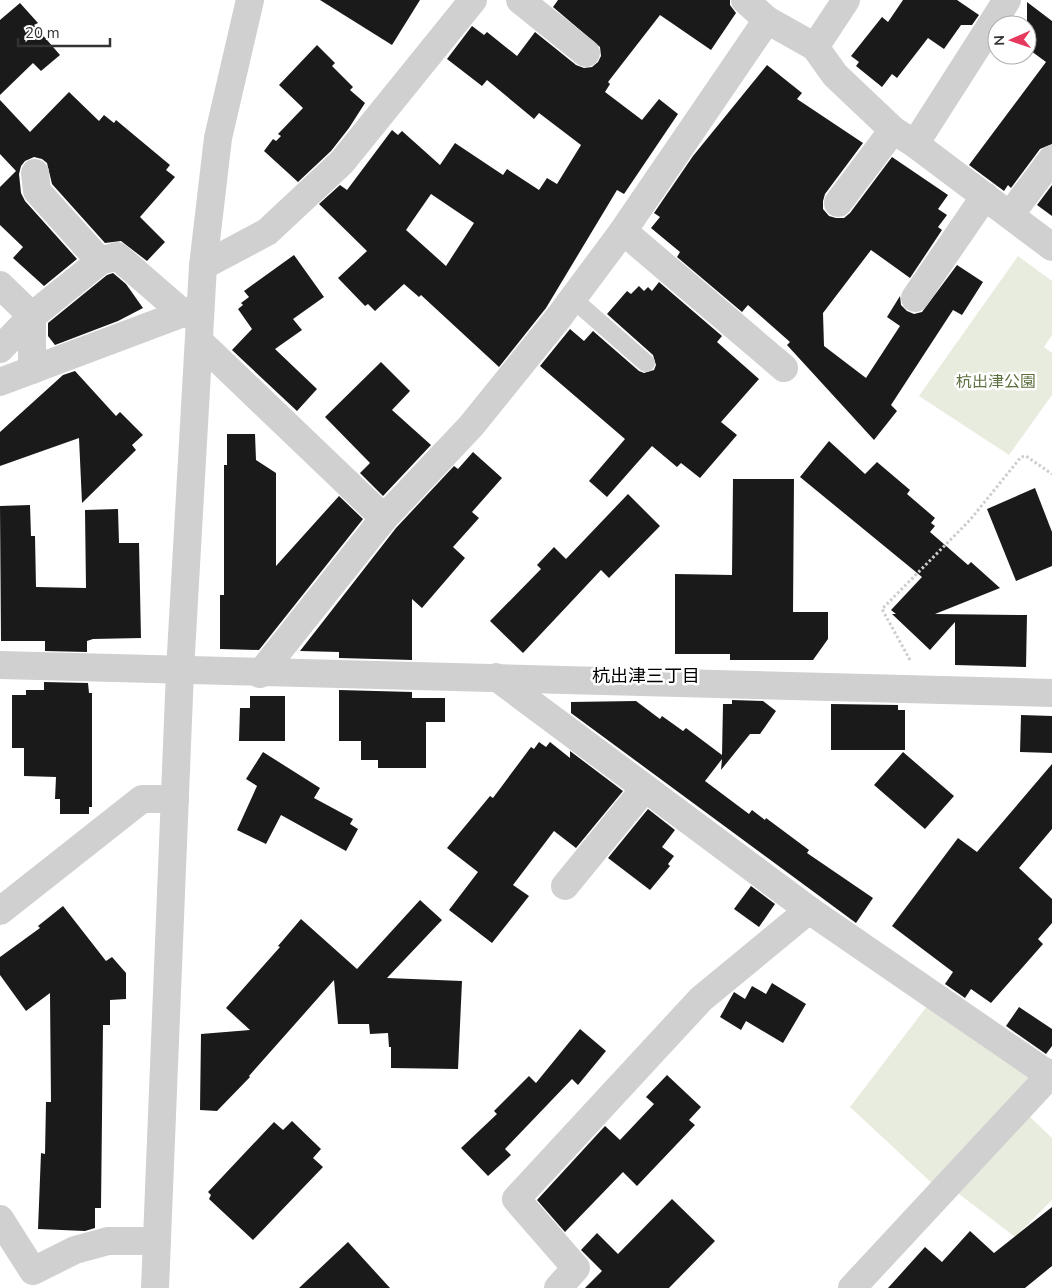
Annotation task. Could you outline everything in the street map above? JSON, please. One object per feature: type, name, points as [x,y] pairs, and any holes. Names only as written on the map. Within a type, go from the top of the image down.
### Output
[{"type":"street","points":[[155,1288],[180,671],[199,341],[192,310],[204,266],[218,138],[250,0]]},
{"type":"street","points":[[204,266],[267,232],[342,162],[473,0]]},
{"type":"street","points":[[520,0],[586,53]]},
{"type":"street","points":[[745,0],[767,20],[815,47],[835,75],[904,137],[1052,247]]},
{"type":"street","points":[[815,47],[846,0]]},
{"type":"street","points":[[838,203],[904,137],[1007,0]]},
{"type":"street","points":[[260,674],[384,518],[471,426],[572,299],[623,231],[767,20]]},
{"type":"street","points":[[1010,215],[1052,159]]},
{"type":"street","points":[[35,173],[37,191],[100,261]]},
{"type":"street","points":[[915,298],[985,196]]},
{"type":"street","points":[[623,231],[784,368]]},
{"type":"street","points":[[0,349],[32,316],[100,261],[116,256],[192,310]]},
{"type":"street","points":[[0,285],[32,316],[32,370]]},
{"type":"street","points":[[0,382],[192,310]]},
{"type":"street","points":[[199,341],[384,518]]},
{"type":"street","points":[[0,666],[260,674],[496,677],[1052,693]]},
{"type":"street","points":[[496,677],[808,910],[1051,1075],[852,1288]]},
{"type":"street","points":[[565,886],[645,788]]},
{"type":"street","points":[[0,911],[142,800],[175,799]]},
{"type":"street","points":[[558,1288],[576,1268],[516,1199],[702,1000],[808,910]]},
{"type":"street","points":[[0,1219],[33,1271],[75,1250],[108,1242],[157,1242]]},
{"type":"lane","points":[[572,299],[646,363]]},
{"type":"path","points":[[926,690],[882,609],[970,520],[1021,457],[1026,456],[1052,474]]},
{"type":"green space","name":"杭出津公園","points":[[1018,256],[1052,281],[1052,335],[1044,347],[1052,353],[1052,395],[1009,455],[919,396]]},
{"type":"green space","points":[[931,1001],[1039,1076],[935,1186],[850,1107]]},
{"type":"green space","points":[[1027,1114],[1052,1138],[1052,1200],[1015,1237],[954,1190]]},
{"type":"building","points":[[320,0],[420,0],[392,45]]},
{"type":"building","points":[[558,0],[730,0],[730,5],[736,13],[711,50],[660,15],[608,82],[610,84],[605,92],[642,120],[659,99],[678,114],[624,194],[617,190],[546,308],[499,367],[421,295],[419,297],[404,284],[375,311],[368,304],[365,306],[338,278],[367,251],[319,204],[340,185],[347,190],[392,130],[398,135],[402,131],[440,165],[455,143],[503,175],[507,169],[539,190],[547,178],[557,184],[581,145],[539,113],[534,119],[487,80],[482,86],[447,59],[472,26],[484,35],[487,32],[517,56],[535,32],[576,65],[584,68],[592,67],[601,56],[600,47],[553,7]],"holes":[[[431,194],[474,223],[446,266],[406,230]]]},
{"type":"building","points":[[903,0],[957,0],[979,15],[972,25],[961,25],[944,49],[928,38],[897,78],[892,74],[882,87],[856,66],[859,62],[851,56],[882,17],[888,22]]},
{"type":"building","points":[[1027,2],[1052,21],[1052,144],[1040,149],[1011,188],[1008,185],[1004,191],[969,165],[1046,62],[1037,55],[1037,15],[1027,15]]},
{"type":"building","points":[[20,3],[38,23],[34,25],[60,55],[41,71],[33,63],[0,95],[0,20]]},
{"type":"building","points":[[317,45],[335,63],[332,66],[353,87],[350,90],[365,103],[331,151],[298,182],[264,151],[273,139],[276,141],[281,136],[278,134],[303,108],[279,85]]},
{"type":"building","points":[[767,65],[802,93],[797,99],[863,143],[825,194],[823,209],[829,216],[844,218],[850,213],[892,157],[948,195],[938,209],[947,215],[938,227],[942,230],[910,278],[871,250],[823,313],[824,346],[866,378],[900,326],[887,317],[900,296],[901,305],[907,311],[914,314],[922,312],[957,265],[983,282],[962,315],[953,310],[891,405],[897,411],[874,440],[787,345],[790,342],[748,305],[742,312],[677,257],[680,252],[651,228],[660,217],[654,213],[693,156]]},
{"type":"building","points":[[69,92],[99,121],[104,115],[114,123],[116,120],[170,165],[166,170],[175,177],[140,217],[165,242],[147,261],[121,241],[105,243],[52,184],[47,163],[42,159],[34,157],[25,161],[21,166],[19,174],[21,193],[25,201],[77,259],[44,286],[13,258],[23,247],[0,225],[0,187],[16,171],[0,154],[0,100],[30,132]]},
{"type":"building","points":[[1052,185],[1052,216],[1037,205]]},
{"type":"building","points":[[294,255],[324,297],[293,319],[302,330],[275,349],[317,389],[297,411],[232,350],[252,329],[238,309],[243,305],[241,303],[249,297],[244,291]]},
{"type":"building","points":[[113,273],[126,284],[143,308],[118,321],[55,345],[48,336],[48,323],[107,275]]},
{"type":"building","points":[[659,282],[722,336],[717,342],[759,379],[721,422],[737,435],[700,478],[681,463],[677,467],[652,446],[607,497],[589,481],[625,439],[540,366],[570,329],[584,341],[593,331],[639,371],[644,373],[654,370],[656,365],[653,355],[607,314],[627,291],[631,294],[639,286],[644,291],[648,287],[652,291]]},
{"type":"building","points":[[381,362],[410,391],[392,410],[431,445],[383,496],[360,473],[370,463],[325,417]]},
{"type":"building","points":[[75,371],[116,416],[120,412],[143,435],[132,445],[136,450],[82,503],[79,438],[0,466],[0,432],[63,375]]},
{"type":"building","points":[[227,434],[255,434],[256,460],[276,473],[276,566],[339,496],[363,519],[259,650],[220,649],[220,595],[224,595],[224,465],[227,465]]},
{"type":"building","points":[[829,441],[865,474],[877,462],[910,490],[907,494],[935,518],[931,523],[935,526],[930,532],[968,565],[971,562],[1000,588],[935,614],[1027,615],[1026,667],[955,665],[955,622],[930,650],[892,614],[896,614],[891,610],[922,577],[800,477]]},
{"type":"building","points":[[473,452],[502,478],[472,512],[479,518],[453,547],[465,558],[422,608],[412,599],[412,660],[339,658],[339,652],[300,651],[396,528],[454,466],[458,469]]},
{"type":"building","points":[[733,479],[794,479],[793,612],[828,612],[828,639],[813,660],[730,660],[730,654],[675,654],[675,574],[732,575]]},
{"type":"building","points":[[1035,488],[1052,532],[1052,566],[1016,581],[987,509]]},
{"type":"building","points":[[628,494],[660,526],[609,578],[601,570],[523,653],[490,621],[541,569],[537,565],[554,547],[566,559]]},
{"type":"building","points":[[30,505],[31,536],[35,536],[36,587],[86,588],[85,510],[118,509],[119,543],[139,543],[141,638],[93,639],[87,641],[87,652],[45,651],[45,641],[1,641],[0,506]]},
{"type":"building","points":[[44,682],[88,683],[89,693],[92,693],[92,807],[89,807],[89,814],[60,814],[60,799],[55,799],[56,777],[24,776],[24,748],[12,748],[12,695],[26,695],[26,690],[44,690]]},
{"type":"building","points":[[339,690],[412,692],[412,698],[445,698],[445,722],[426,722],[426,768],[378,768],[378,760],[361,760],[361,741],[339,741]]},
{"type":"building","points":[[250,696],[285,696],[285,741],[239,741],[240,708],[250,708]]},
{"type":"building","points":[[732,700],[763,701],[776,711],[760,734],[750,734],[721,770],[722,759],[705,781],[749,814],[752,810],[765,820],[766,818],[809,850],[807,853],[873,898],[856,923],[571,713],[571,702],[636,701],[660,719],[662,716],[683,731],[686,728],[722,755],[723,704],[732,704]]},
{"type":"building","points":[[831,704],[898,705],[898,710],[905,710],[905,750],[831,750]]},
{"type":"building","points":[[1021,715],[1052,716],[1052,753],[1020,752]]},
{"type":"building","points":[[539,742],[546,747],[550,742],[570,758],[570,751],[623,791],[576,848],[554,831],[513,885],[529,896],[492,943],[449,910],[478,872],[447,848],[490,796],[493,798],[531,747],[534,749]]},
{"type":"building","points":[[263,752],[320,788],[314,798],[353,819],[350,824],[358,829],[346,851],[281,815],[266,844],[237,830],[257,786],[246,779]]},
{"type":"building","points":[[903,752],[954,796],[925,829],[874,785]]},
{"type":"building","points":[[1052,764],[1052,829],[1019,868],[1052,899],[1052,923],[1038,939],[1043,944],[991,1003],[971,989],[965,998],[945,984],[953,972],[892,926],[958,838],[977,852]]},
{"type":"building","points":[[648,809],[675,830],[662,847],[674,856],[668,864],[670,866],[650,890],[608,858]]},
{"type":"building","points":[[751,886],[775,904],[759,927],[734,909]]},
{"type":"building","points":[[420,900],[442,920],[387,978],[462,981],[458,1069],[391,1068],[391,1047],[389,1047],[388,1033],[370,1034],[369,1024],[338,1024],[334,980],[250,1077],[217,1111],[200,1110],[201,1034],[250,1030],[226,1008],[280,947],[278,946],[301,919],[357,969]]},
{"type":"building","points":[[63,906],[106,961],[112,957],[126,973],[126,999],[110,1000],[110,1025],[103,1025],[101,1208],[95,1208],[95,1228],[85,1231],[38,1229],[41,1153],[45,1154],[46,1102],[51,1102],[50,993],[26,1011],[0,975],[0,957],[40,928],[38,926]]},
{"type":"building","points":[[772,983],[806,1004],[783,1043],[746,1021],[741,1030],[720,1017],[734,992],[745,999],[752,986],[766,994]]},
{"type":"building","points":[[1019,1007],[1052,1029],[1052,1046],[1046,1054],[1006,1026]]},
{"type":"building","points":[[580,1029],[606,1051],[578,1085],[572,1079],[505,1149],[511,1155],[488,1176],[461,1148],[497,1114],[494,1111],[529,1076],[536,1083]]},
{"type":"building","points":[[667,1075],[701,1107],[689,1120],[695,1125],[637,1186],[623,1172],[565,1232],[537,1200],[605,1126],[620,1140],[654,1104],[646,1097]]},
{"type":"building","points":[[292,1121],[321,1149],[313,1158],[323,1167],[253,1240],[209,1199],[211,1195],[208,1192],[274,1122],[283,1130]]},
{"type":"building","points":[[672,1199],[715,1241],[669,1288],[585,1288],[602,1271],[581,1250],[597,1233],[618,1254]]},
{"type":"building","points":[[1052,1207],[1052,1266],[1025,1288],[888,1288],[925,1247],[942,1262],[970,1231],[994,1253]]},
{"type":"building","points":[[348,1242],[390,1288],[299,1288]]},
{"type":"district","name":"杭出津三丁目","points":[[646,676]]}]
